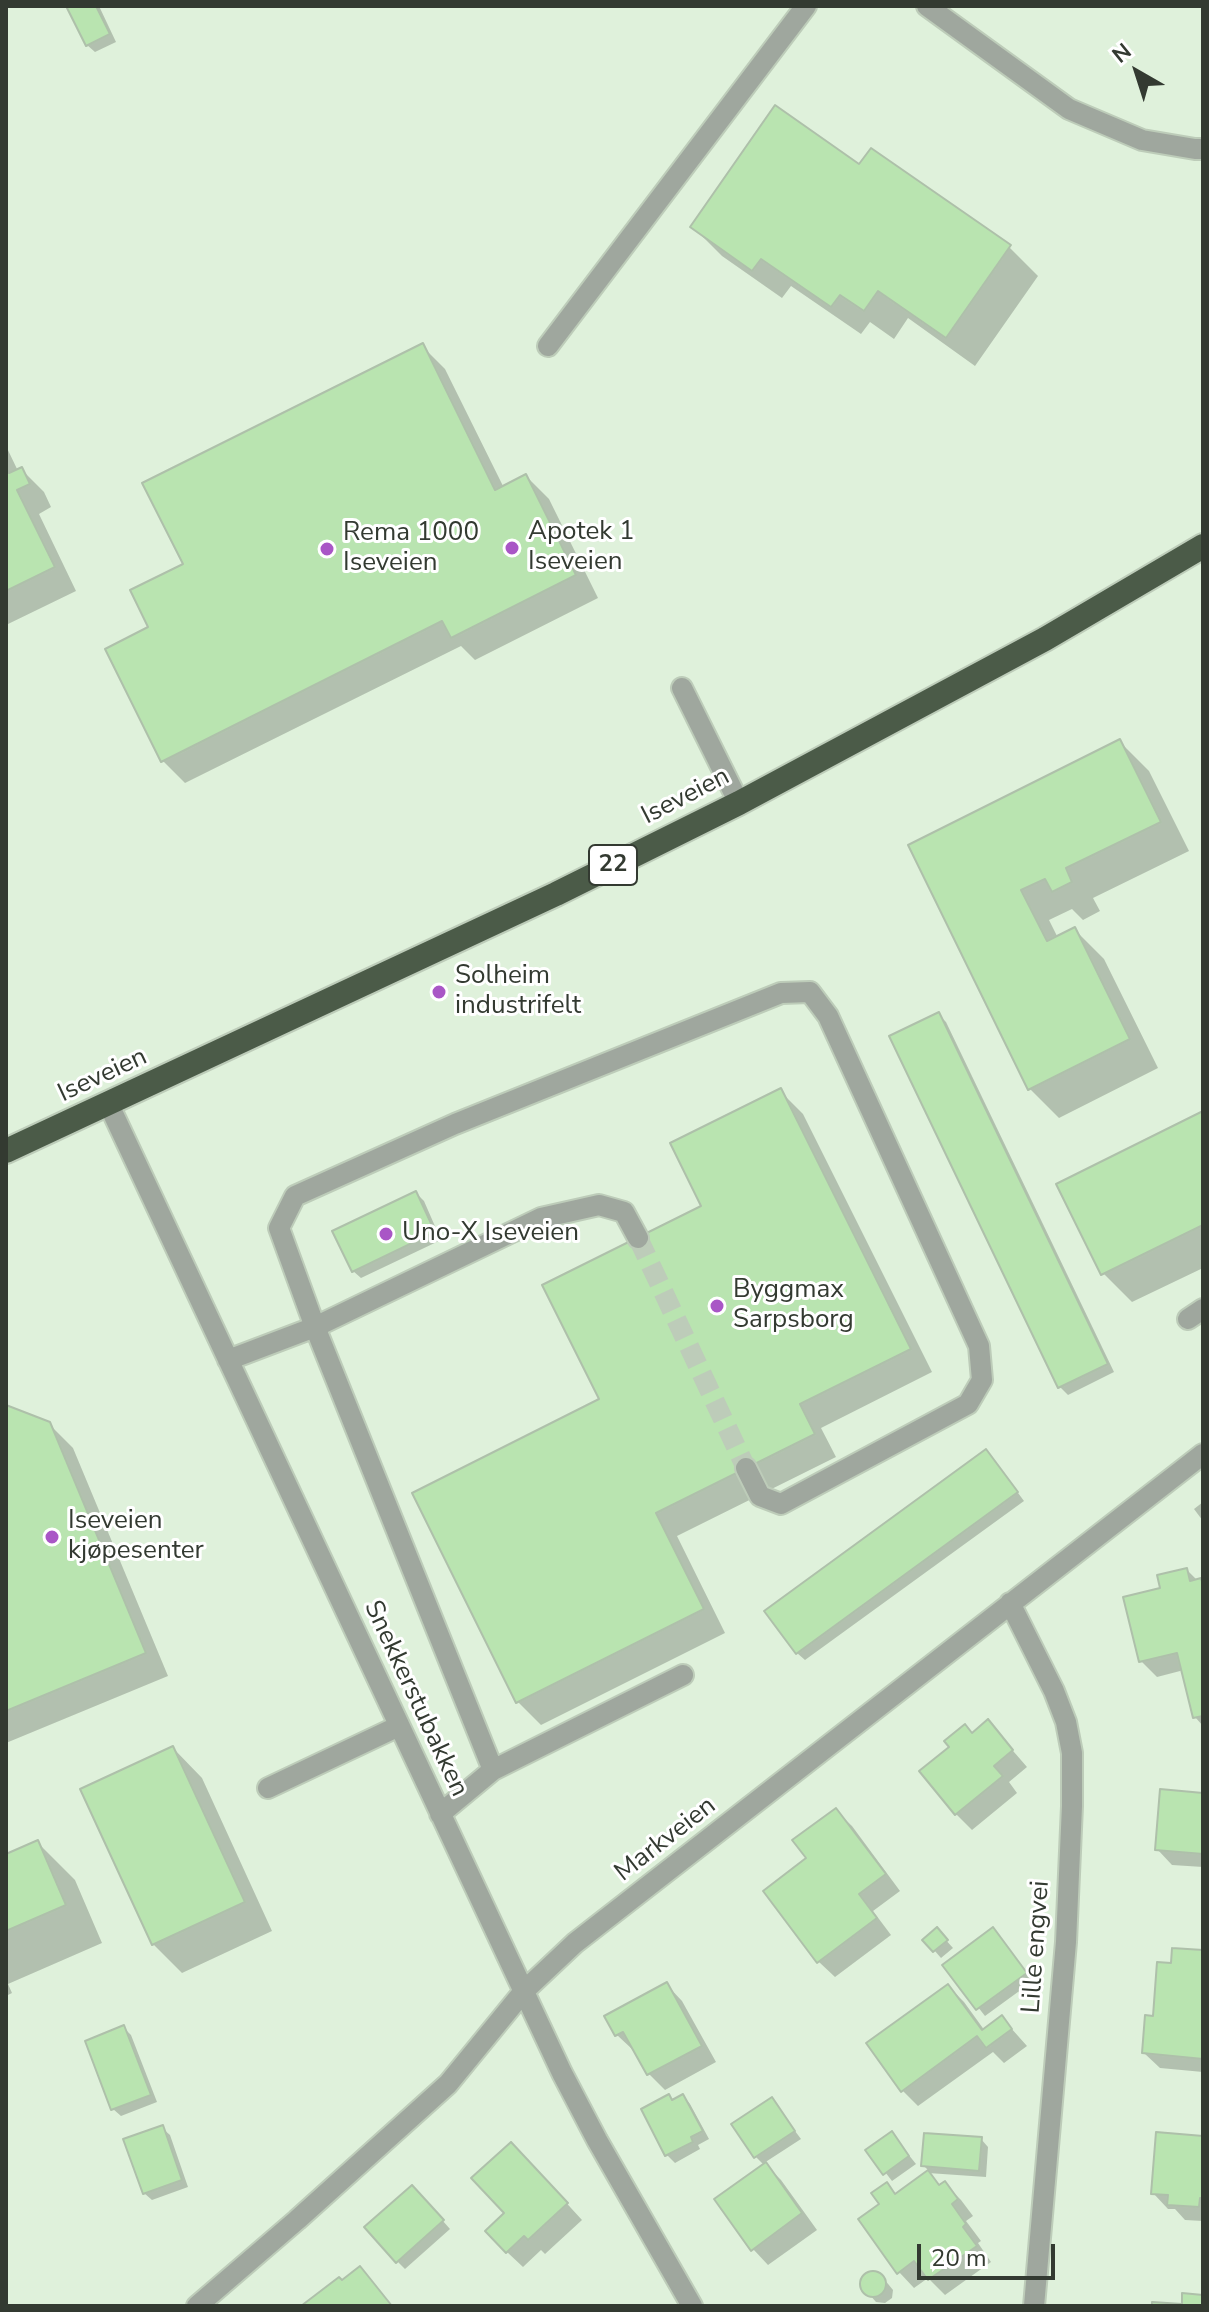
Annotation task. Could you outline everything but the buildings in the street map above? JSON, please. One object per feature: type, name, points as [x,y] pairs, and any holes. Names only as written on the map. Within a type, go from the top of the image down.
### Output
[{"type":"highway","name":"Iseveien","points":[[6,1151],[556,894],[739,803],[1045,639],[1203,546]]},
{"type":"street","points":[[548,346],[806,6]]},
{"type":"street","points":[[927,6],[1069,109],[1142,140],[1203,149]]},
{"type":"street","points":[[682,688],[739,803]]},
{"type":"street","points":[[493,1770],[315,1327],[279,1228],[295,1196],[455,1124],[781,993],[810,992],[828,1016],[979,1346],[982,1380],[968,1404],[781,1504],[760,1496],[746,1468]]},
{"type":"street","name":"Snekkerstubakken","points":[[109,1105],[524,1991],[597,2140],[692,2306]]},
{"type":"street","points":[[228,1360],[315,1327],[541,1218],[599,1205],[624,1212],[638,1238]]},
{"type":"street","name":"Markveien","points":[[197,2306],[448,2084],[524,1991],[575,1943],[1203,1454]]},
{"type":"street","name":"Lille engvei","points":[[1010,1603],[1054,1691],[1066,1722],[1072,1753],[1066,1942],[1034,2306]]},
{"type":"street","points":[[440,1814],[493,1770],[683,1675]]},
{"type":"street","points":[[268,1788],[399,1726]]},
{"type":"tunnel","points":[[638,1238],[746,1468]]},
{"type":"place","name":"Apotek 1 Iseveien","points":[[512,548]]},
{"type":"place","name":"Rema 1000 Iseveien","points":[[327,549]]},
{"type":"place","name":"Solheim industrifelt","points":[[439,992]]},
{"type":"place","name":"Uno-X Iseveien","points":[[386,1234]]},
{"type":"place","name":"Byggmax Sarpsborg","points":[[717,1306]]},
{"type":"place","name":"Iseveien kjøpesenter","points":[[52,1537]]}]
